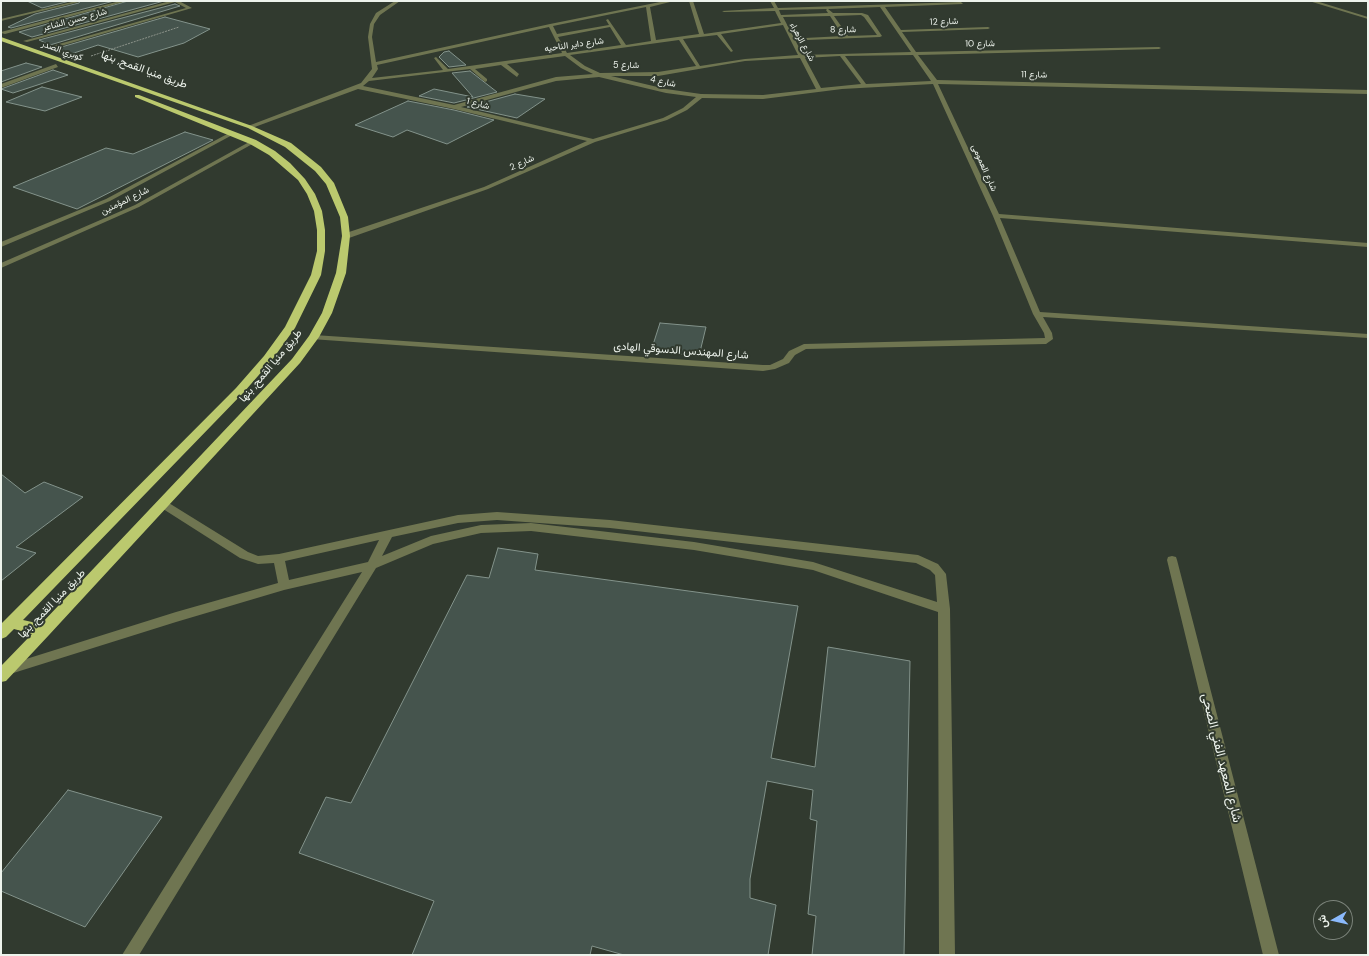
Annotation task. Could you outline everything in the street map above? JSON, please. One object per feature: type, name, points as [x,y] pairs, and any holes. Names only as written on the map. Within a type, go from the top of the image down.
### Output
[{"type":"highway","name":"طريق منيا القمح, بنها","points":[[2,40],[25,42],[47,49],[217,109],[231,120],[250,127],[288,145],[318,169],[330,184],[338,199],[344,217],[346,236],[341,273],[327,313],[314,337],[296,361],[164,504],[4,673]]},
{"type":"highway","name":"طريق منيا القمح, بنها","points":[[1,633],[240,390],[273,352],[290,328],[305,300],[316,275],[321,251],[321,230],[318,211],[311,194],[301,178],[272,153],[253,142],[232,133],[56,66],[2,40]]},
{"type":"highway","points":[[2,40],[25,42]]},
{"type":"highway","name":"كوبري الصدر","points":[[2,40],[132,90],[143,98]]},
{"type":"highway","name":"كوبري الصدر","points":[[2,40],[231,120]]},
{"type":"highway","points":[[12,623],[44,631]]},
{"type":"street","points":[[2,40],[125,1]]},
{"type":"street","points":[[47,49],[188,9],[189,6],[176,1]]},
{"type":"street","name":"شارع حسن الشاعر","points":[[25,42],[176,1]]},
{"type":"street","points":[[250,127],[358,87],[367,80],[374,72],[370,37],[372,24],[378,14],[398,1]]},
{"type":"street","points":[[374,64],[550,25],[672,1]]},
{"type":"street","points":[[691,1],[702,35]]},
{"type":"street","name":"شارع الزهراء","points":[[772,1],[819,90]]},
{"type":"street","points":[[822,1],[847,38]]},
{"type":"street","points":[[836,1],[840,6]]},
{"type":"street","points":[[1311,1],[1368,18]]},
{"type":"street","points":[[1330,1],[1368,12]]},
{"type":"street","points":[[1,20],[77,2]]},
{"type":"street","points":[[724,12],[776,8],[881,5],[893,3],[961,3]]},
{"type":"street","name":"شارع العمومى","points":[[881,5],[934,82],[996,216],[1037,314],[1049,338],[1046,341],[1040,342]]},
{"type":"street","points":[[648,6],[654,42]]},
{"type":"street","points":[[604,14],[624,46]]},
{"type":"street","points":[[780,16],[831,14]]},
{"type":"street","name":"شارع 8","points":[[806,39],[879,37],[880,35],[862,14],[831,14]]},
{"type":"street","name":"شارع داير الناحيه","points":[[367,80],[447,72],[783,24]]},
{"type":"street","name":"شارع 4","points":[[550,25],[565,54],[583,67],[599,75],[666,91],[701,96]]},
{"type":"street","points":[[555,36],[612,26]]},
{"type":"street","name":"شارع 12","points":[[900,32],[988,28]]},
{"type":"street","points":[[718,33],[731,51]]},
{"type":"street","points":[[680,38],[698,66]]},
{"type":"street","name":"شارع 10","points":[[802,57],[1160,48]]},
{"type":"street","points":[[842,55],[865,86]]},
{"type":"street","name":"شارع 5","points":[[454,107],[556,79],[599,75],[658,74],[698,66],[737,61],[802,57]]},
{"type":"street","points":[[436,58],[447,72]]},
{"type":"street","points":[[502,63],[516,75]]},
{"type":"street","points":[[1,86],[56,66]]},
{"type":"street","points":[[471,68],[485,80]]},
{"type":"street","name":"شارع 11","points":[[701,96],[763,97],[819,90],[934,82],[1368,92]]},
{"type":"street","name":"شارع 1","points":[[358,87],[454,107],[593,141]]},
{"type":"street","name":"شارع 2","points":[[346,236],[486,188],[593,141],[665,119],[685,109],[701,96]]},
{"type":"street","name":"شارع المؤمنين","points":[[1,245],[108,200],[232,133]]},
{"type":"street","name":"شارع المؤمنين","points":[[1,266],[137,206],[253,142]]},
{"type":"street","points":[[996,216],[1368,244]]},
{"type":"street","points":[[1037,314],[1368,336]]},
{"type":"street","name":"شارع المهندس الدسوقي الهادى","points":[[314,337],[763,368],[772,367],[786,361],[792,353],[804,347],[1040,342]]},
{"type":"street","points":[[164,504],[244,555],[258,560],[279,558],[458,519],[497,516],[610,524],[918,559],[934,567],[940,574],[944,609],[947,955]]},
{"type":"street","points":[[4,673],[284,586],[372,565],[431,540],[481,529],[530,527],[694,546],[813,566],[944,609]]},
{"type":"street","points":[[130,955],[372,565],[388,534]]},
{"type":"street","points":[[279,558],[284,586]]},
{"type":"street","name":"شارع المعهد الفني الصحى","points":[[1172,560],[1271,955]]},
{"type":"path","points":[[77,60],[180,26]]},
{"type":"building","points":[[27,1],[70,1],[42,8]]},
{"type":"building","points":[[80,1],[114,1],[11,28],[8,27],[35,14],[79,3]]},
{"type":"building","points":[[128,1],[164,1],[32,37],[19,32]]},
{"type":"building","points":[[175,4],[180,6],[50,45],[39,40]]},
{"type":"building","points":[[165,17],[210,29],[184,43],[138,57],[98,45],[71,54],[58,48]]},
{"type":"building","points":[[449,51],[466,65],[449,67],[439,57],[444,52]]},
{"type":"building","points":[[26,63],[42,67],[1,82],[1,71]]},
{"type":"building","points":[[53,70],[68,75],[13,93],[1,89]]},
{"type":"building","points":[[470,71],[497,92],[454,103],[419,96],[434,89],[473,97],[452,73]]},
{"type":"building","points":[[42,87],[82,97],[45,111],[6,102]]},
{"type":"building","points":[[515,94],[545,99],[517,118],[467,107]]},
{"type":"building","points":[[408,101],[494,120],[447,144],[407,130],[393,137],[355,125]]},
{"type":"building","points":[[185,132],[213,140],[77,209],[13,187],[106,148],[133,154]]},
{"type":"building","points":[[660,323],[706,327],[699,356],[651,351]]},
{"type":"building","points":[[1,474],[25,493],[44,482],[83,497],[16,547],[36,553],[1,581]]},
{"type":"building","points":[[498,548],[538,554],[535,570],[798,606],[771,758],[815,767],[828,647],[910,661],[904,955],[812,955],[816,916],[808,914],[817,821],[810,819],[813,790],[767,781],[750,879],[750,898],[776,905],[768,955],[624,955],[592,946],[590,955],[412,955],[434,901],[299,853],[326,797],[351,803],[467,575],[489,578]]},
{"type":"building","points":[[68,790],[162,817],[85,927],[1,891],[1,873]]}]
